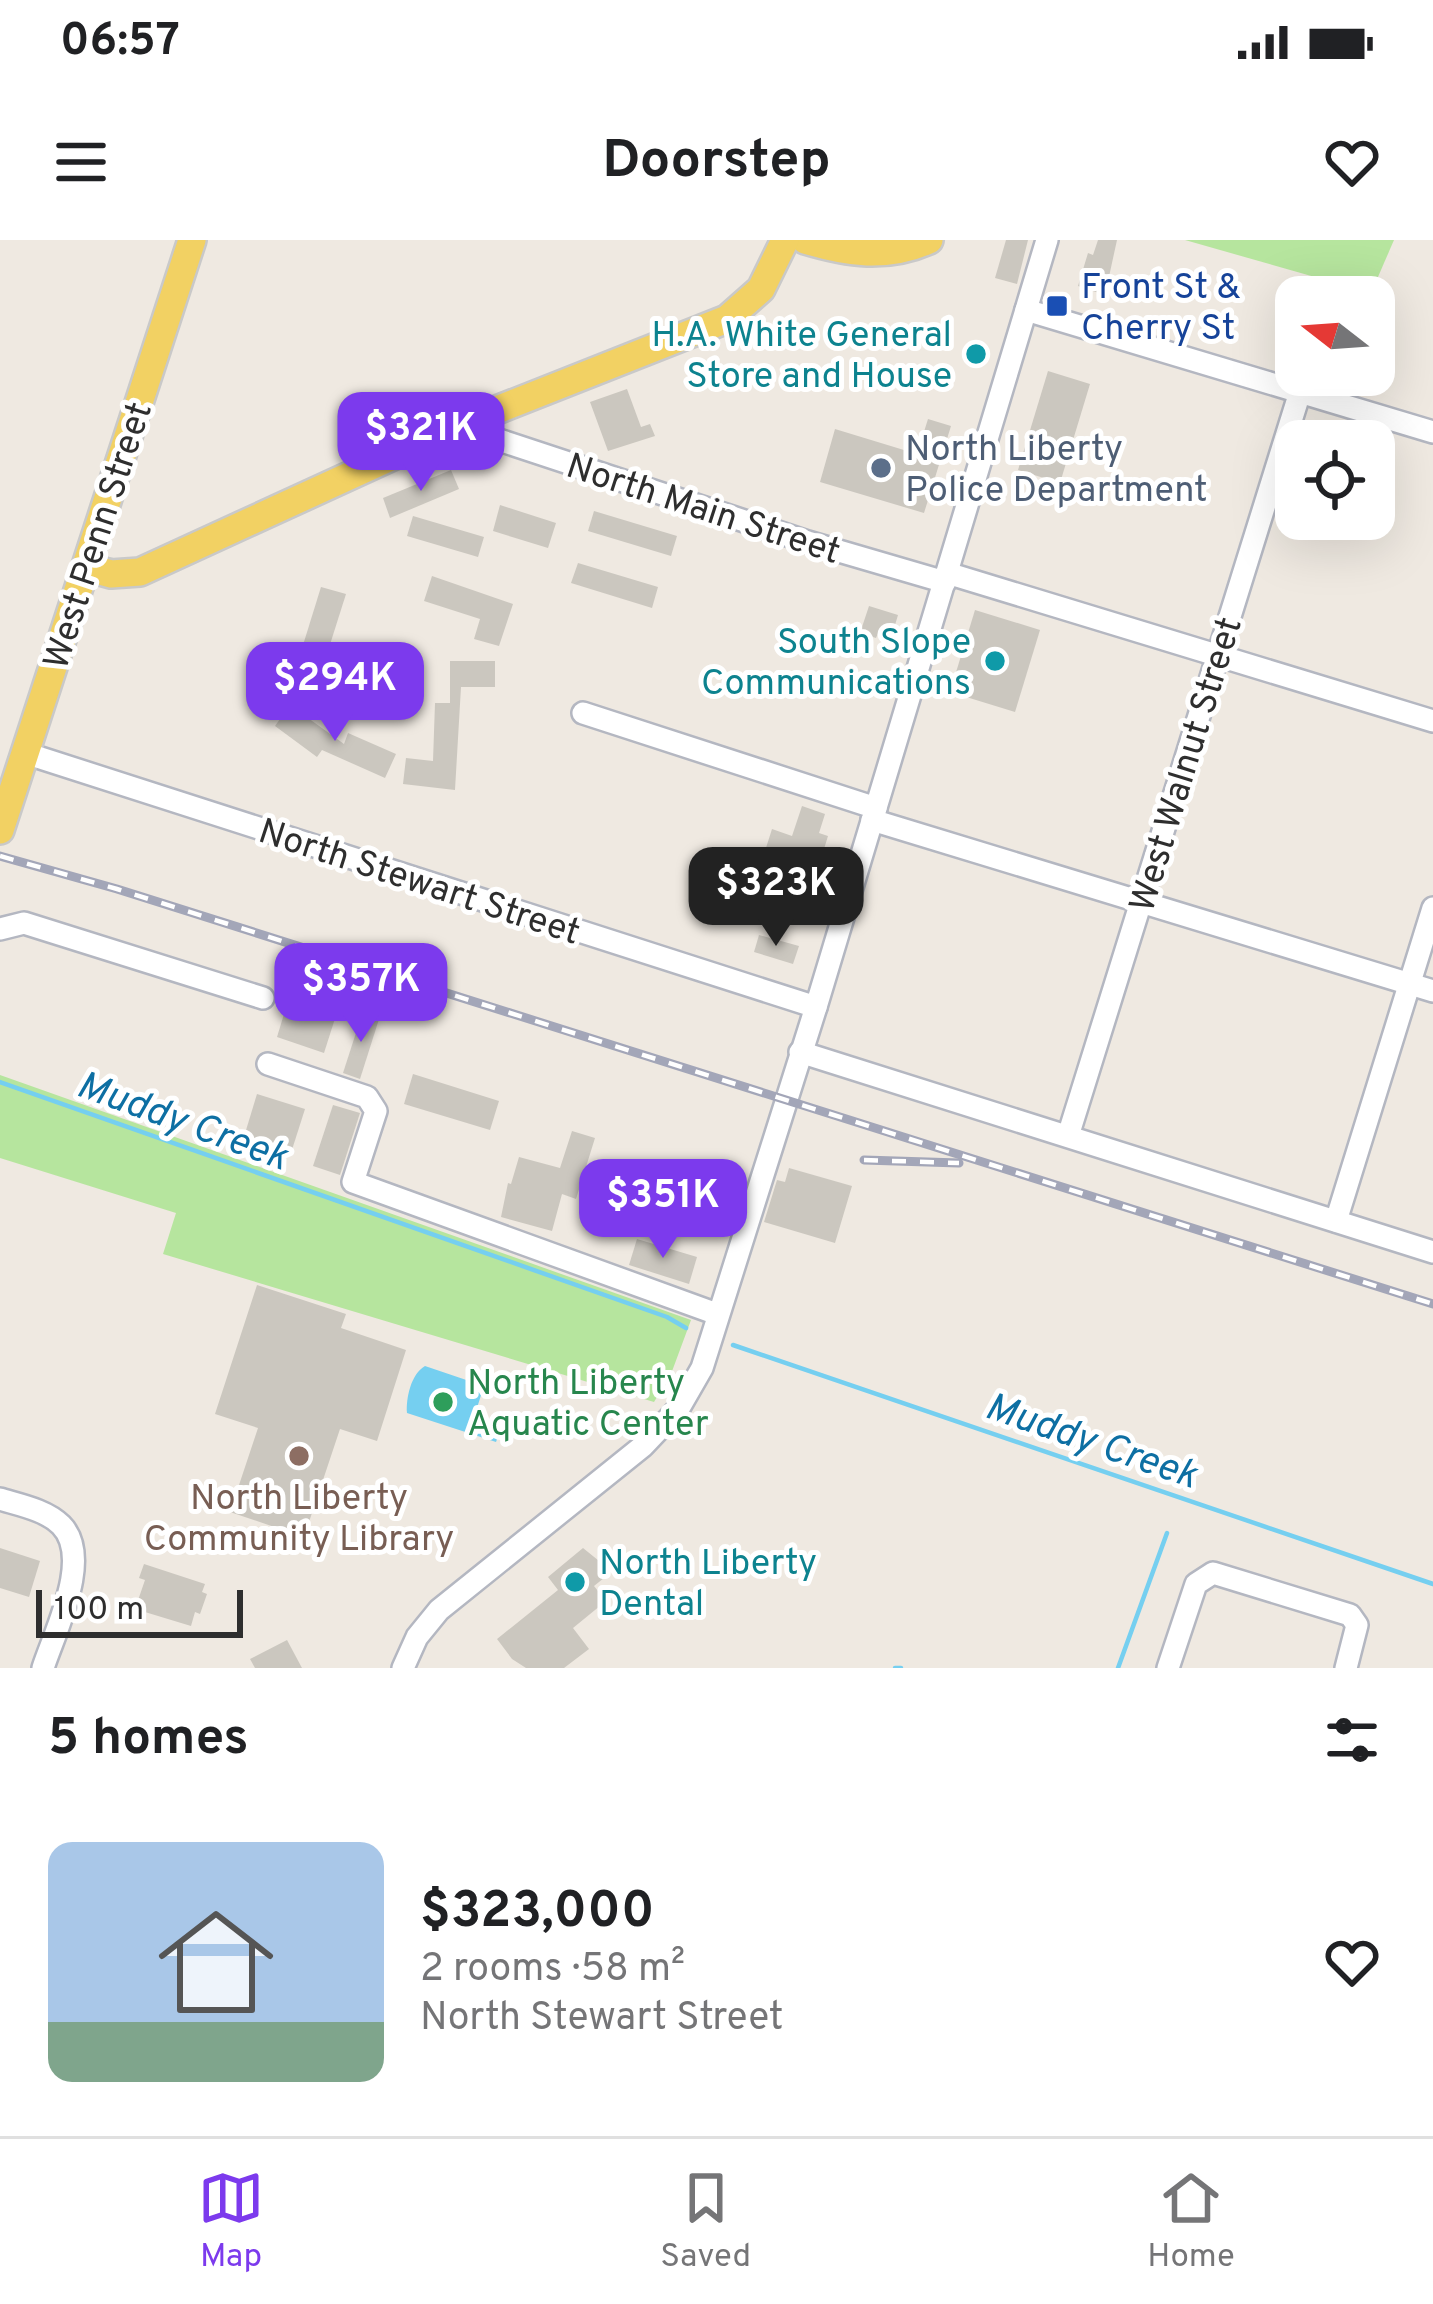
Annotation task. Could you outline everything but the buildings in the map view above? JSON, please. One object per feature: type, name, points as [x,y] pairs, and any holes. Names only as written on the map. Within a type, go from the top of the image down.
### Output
[{"type":"main road","name":"West Penn Street","points":[[0,830],[13,751],[86,567],[192,240]]},
{"type":"main road","points":[[86,567],[111,574],[140,572],[469,421],[728,319],[761,290],[785,240]]},
{"type":"main road","points":[[805,240],[847,252],[876,254],[928,240]]},
{"type":"street","points":[[403,1668],[417,1637],[439,1610],[662,1427],[702,1368],[1047,240]]},
{"type":"street","points":[[1026,310],[1275,385]]},
{"type":"street","name":"West Walnut Street","points":[[1068,1136],[1299,396]]},
{"type":"street","points":[[1313,396],[1433,433]]},
{"type":"street","name":"North Main Street","points":[[469,421],[493,438],[808,542],[1218,653],[1433,721]]},
{"type":"street","points":[[583,713],[1141,902],[1433,992]]},
{"type":"street","name":"North Stewart Street","points":[[13,751],[816,1007]]},
{"type":"street","points":[[1336,1221],[1433,908]]},
{"type":"street","points":[[0,929],[24,923],[263,998]]},
{"type":"street","points":[[800,1052],[1433,1252]]},
{"type":"street","points":[[268,1064],[367,1097],[376,1111],[352,1182],[717,1314]]},
{"type":"street","points":[[0,1499],[49,1516],[60,1523],[74,1546],[74,1571],[43,1668]]},
{"type":"street","points":[[1168,1668],[1196,1584],[1213,1573],[1351,1615],[1356,1636],[1346,1668]]},
{"type":"green space","points":[[1185,240],[1394,240],[1378,276],[1311,276]]},
{"type":"green space","points":[[0,1075],[691,1320],[671,1374],[654,1402],[163,1254],[176,1213],[0,1158]]},
{"type":"water","name":"North Liberty Aquatic Center","points":[[425,1366],[484,1386],[475,1414],[503,1423],[496,1442],[407,1413],[410,1387]]},
{"type":"waterway","name":"Muddy Creek","points":[[0,1082],[667,1317],[686,1328]]},
{"type":"waterway","name":"Muddy Creek","points":[[733,1345],[1433,1584]]},
{"type":"waterway","points":[[1118,1668],[1167,1533]]},
{"type":"waterway","points":[[895,1668],[901,1668]]},
{"type":"railway","points":[[0,856],[1433,1304]]},
{"type":"railway","points":[[864,1160],[959,1163]]},
{"type":"place","name":"Front St & Cherry St","points":[[1057,306]]},
{"type":"place","name":"H.A. White General Store and House","points":[[976,354]]},
{"type":"place","name":"North Liberty Police Department","points":[[881,468]]},
{"type":"place","name":"South Slope Communications","points":[[995,661]]},
{"type":"place","name":"North Liberty Aquatic Center","points":[[443,1402]]},
{"type":"place","name":"North Liberty Community Library","points":[[299,1456]]},
{"type":"place","name":"North Liberty Dental","points":[[575,1582]]}]
